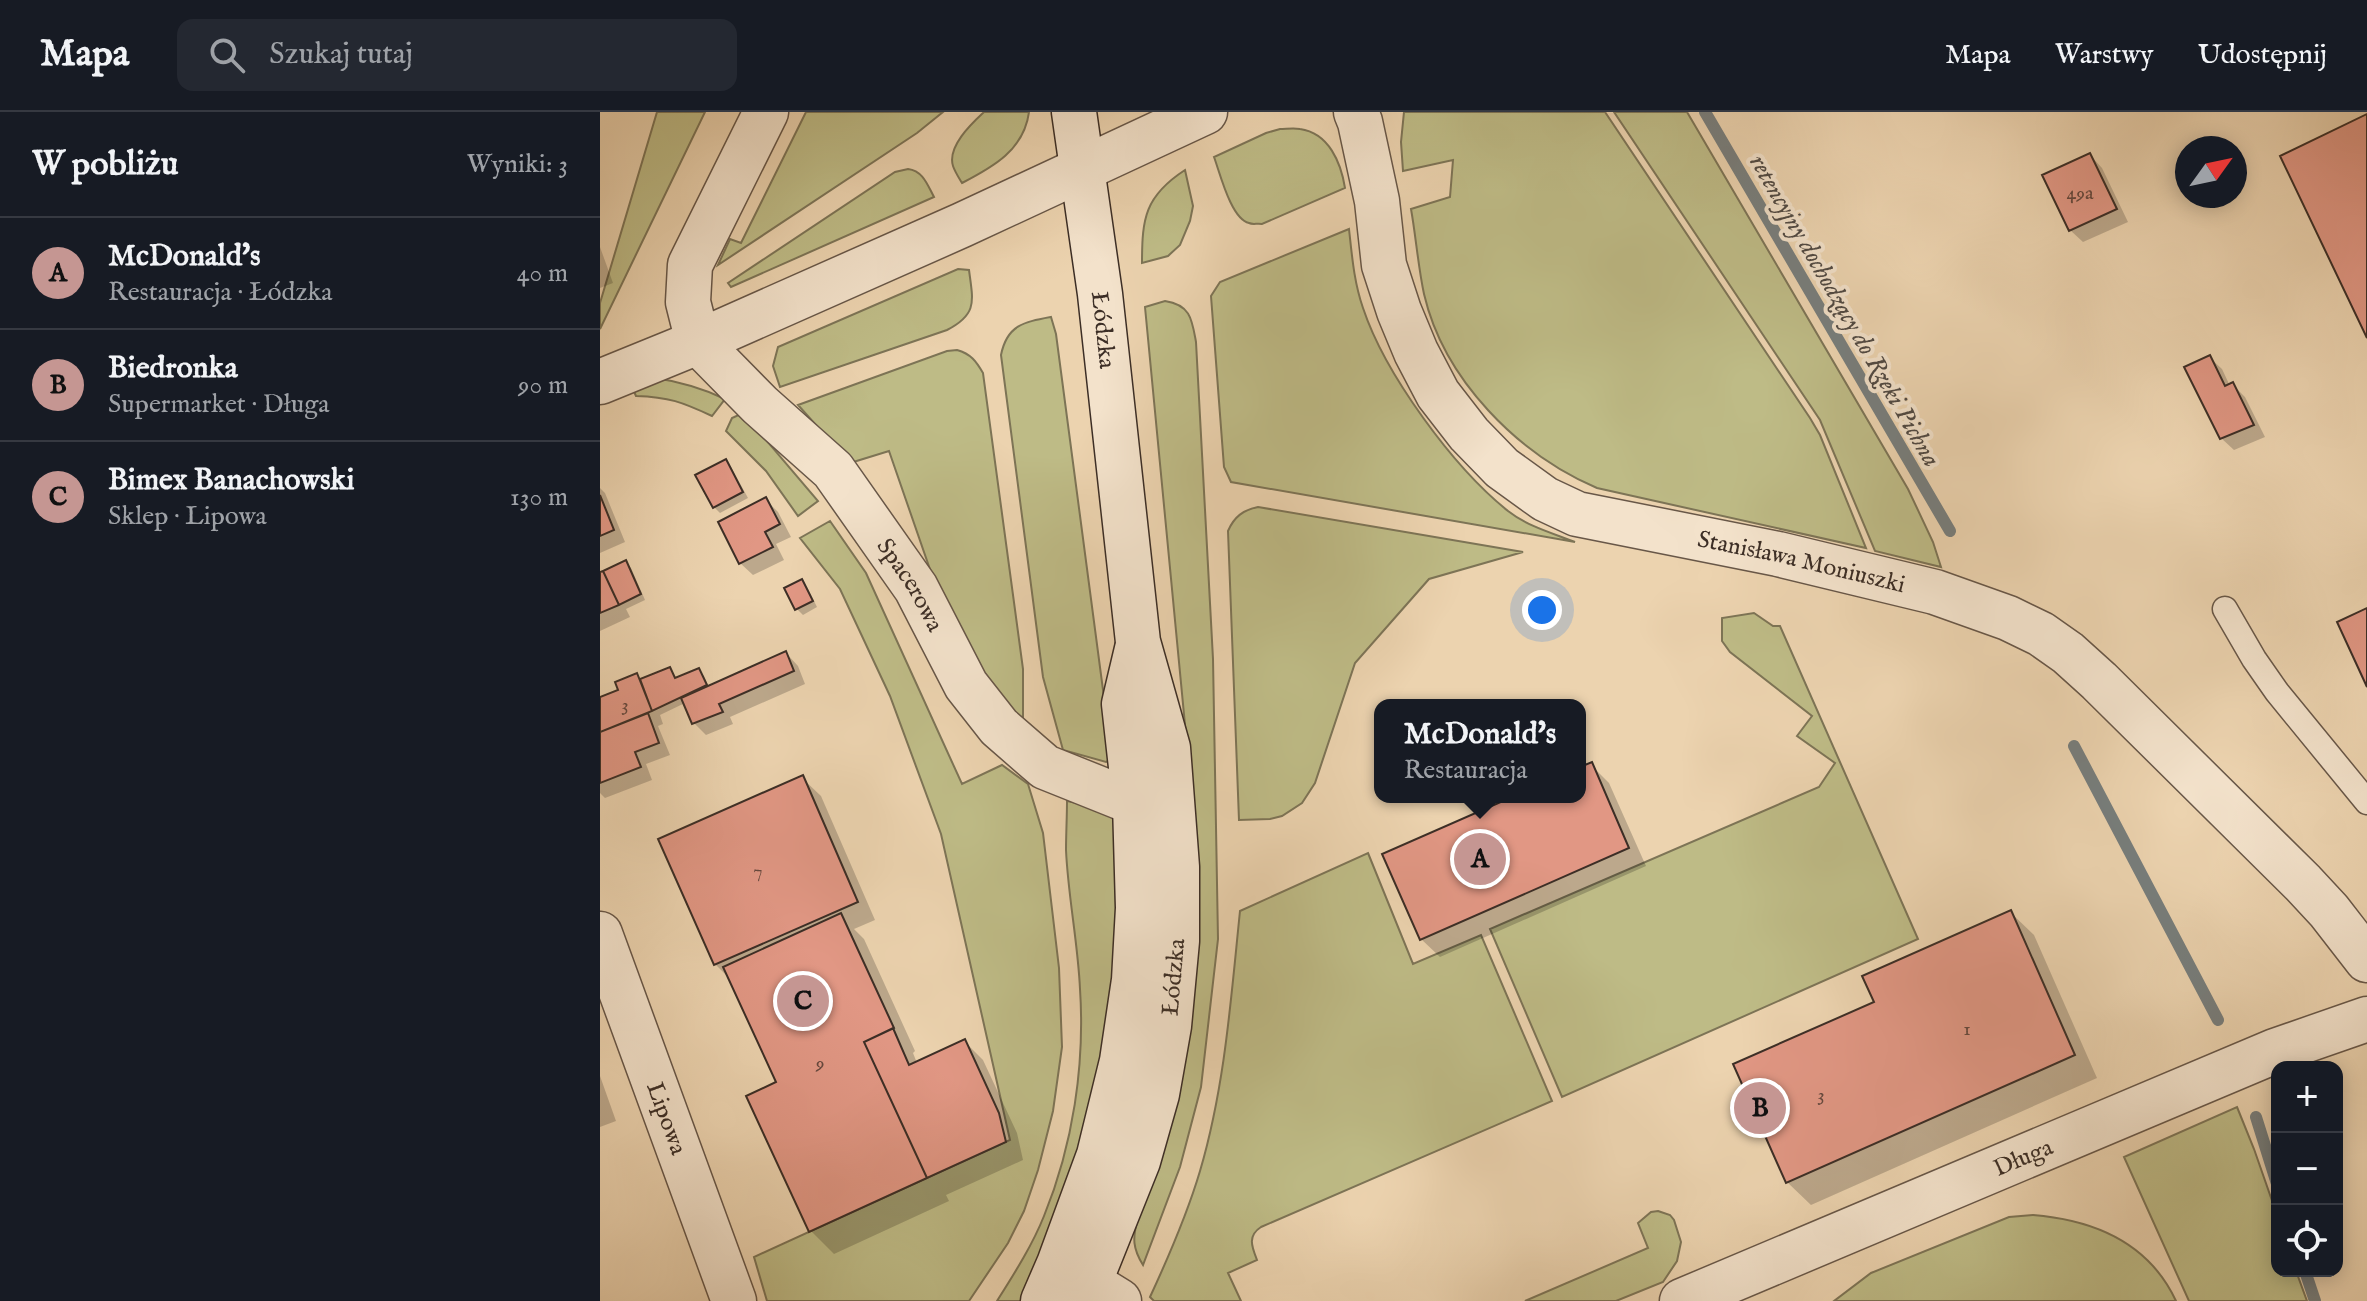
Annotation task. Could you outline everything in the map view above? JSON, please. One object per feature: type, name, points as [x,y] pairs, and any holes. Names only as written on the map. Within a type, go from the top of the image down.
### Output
[{"type":"street","points":[[698,342],[688,302],[690,265],[766,112]]},
{"type":"street","name":"Łódzka","points":[[1074,112],[1100,294],[1138,642],[1168,748],[1177,867],[1177,941],[1169,1026],[1157,1094],[1097,1295]]},
{"type":"street","points":[[600,382],[698,342],[1084,170],[1205,112]]},
{"type":"street","name":"Stanisława Moniuszki","points":[[1356,112],[1377,201],[1384,265],[1399,311],[1438,394],[1469,434],[1502,468],[1545,499],[1577,514],[1764,551],[1935,592],[2008,618],[2041,634],[2099,681],[2303,883],[2367,960]]},
{"type":"street","name":"Spacerowa","points":[[698,342],[760,405],[833,470],[916,588],[966,685],[999,727],[1045,767],[1135,803]]},
{"type":"street","name":"Łódzka","points":[[1043,1301],[1099,1155],[1122,1061],[1134,980],[1138,908],[1135,803],[1124,704],[1138,642]]},
{"type":"street","name":"Lipowa","points":[[600,934],[612,1004],[734,1301]]},
{"type":"street","name":"Długa","points":[[1682,1301],[2275,1051],[2367,1019]]},
{"type":"lane","points":[[2225,609],[2277,692],[2367,802]]},
{"type":"shaded area","points":[[657,112],[705,112],[600,329],[600,303]]},
{"type":"shaded area","points":[[806,112],[943,112],[917,133],[718,265],[730,239],[741,243]]},
{"type":"shaded area","points":[[984,112],[1029,112],[1021,137],[1014,147],[996,164],[962,183],[953,166],[953,151],[961,136]]},
{"type":"shaded area","points":[[1404,112],[1605,112],[1810,418],[1820,435],[1866,548],[1597,488],[1539,455],[1513,434],[1467,384],[1448,356],[1434,326],[1424,294],[1411,209],[1450,197],[1453,160],[1403,171],[1401,142]]},
{"type":"shaded area","points":[[1614,112],[1687,112],[1908,489],[1941,567],[1875,551],[1820,420]]},
{"type":"shaded area","points":[[1280,129],[1298,129],[1319,136],[1337,159],[1345,188],[1262,224],[1251,224],[1243,220],[1232,205],[1214,157]]},
{"type":"shaded area","points":[[908,169],[921,175],[934,197],[731,287],[728,283],[895,172]]},
{"type":"shaded area","points":[[1185,170],[1193,206],[1180,245],[1168,256],[1142,263],[1148,209],[1161,189]]},
{"type":"shaded area","points":[[1349,229],[1355,279],[1373,334],[1423,418],[1465,470],[1508,511],[1531,525],[1575,542],[1231,482],[1224,467],[1211,296],[1220,282]]},
{"type":"shaded area","points":[[958,269],[969,270],[972,298],[969,312],[957,324],[780,387],[773,366],[778,347]]},
{"type":"shaded area","points":[[1165,301],[1180,306],[1189,315],[1196,342],[1213,659],[1218,939],[1201,1087],[1180,1167],[1143,1265],[1135,1248],[1135,1232],[1190,777],[1145,307]]},
{"type":"shaded area","points":[[1051,317],[1056,334],[1112,758],[1106,762],[1063,750],[1043,677],[1001,355],[1012,331]]},
{"type":"shaded area","points":[[957,350],[973,358],[983,373],[1023,669],[1023,723],[985,676],[942,604],[889,451],[850,463],[798,405]]},
{"type":"shaded area","points":[[649,377],[688,385],[725,399],[712,416],[675,401],[636,396],[630,383]]},
{"type":"shaded area","points":[[743,413],[818,501],[798,516],[766,471],[726,431],[732,418]]},
{"type":"shaded area","points":[[1258,507],[1523,552],[1429,579],[1355,663],[1315,783],[1302,803],[1282,816],[1239,820],[1228,531],[1240,515]]},
{"type":"shaded area","points":[[830,521],[866,573],[962,784],[1002,765],[1028,784],[1043,833],[1059,968],[1062,1047],[1053,1111],[1024,1211],[1008,1243],[969,1301],[767,1301],[754,1257],[1010,1140],[941,834],[890,696],[840,589],[800,538]]},
{"type":"shaded area","points":[[1754,613],[1773,626],[1780,626],[1918,939],[1562,1097],[1490,929],[1819,787],[1835,763],[1797,736],[1812,716],[1730,652],[1722,641],[1722,618]]},
{"type":"shaded area","points":[[1067,801],[1107,809],[1114,815],[1117,955],[1093,1111],[1047,1244],[1021,1301],[997,1301],[1044,1216],[1063,1161],[1075,1104],[1081,1018],[1067,867]]},
{"type":"shaded area","points":[[1368,853],[1413,964],[1481,935],[1552,1101],[1261,1227],[1252,1238],[1257,1260],[1228,1273],[1241,1301],[1154,1301],[1150,1297],[1189,1203],[1209,1139],[1226,1042],[1240,911]]},
{"type":"shaded area","points":[[2237,1107],[2271,1198],[2271,1277],[2298,1277],[2307,1301],[2189,1301],[2124,1157]]},
{"type":"shaded area","points":[[1658,1211],[1674,1220],[1681,1242],[1677,1261],[1663,1282],[1616,1301],[1525,1301],[1648,1248],[1638,1223],[1651,1212]]},
{"type":"shaded area","points":[[2033,1215],[2077,1222],[2117,1238],[2151,1264],[2176,1301],[1834,1301],[1871,1273],[2009,1217]]},
{"type":"building","points":[[2367,114],[2367,338],[2280,156]]},
{"type":"building","points":[[2090,153],[2117,209],[2069,231],[2042,175]]},
{"type":"building","points":[[2210,355],[2225,386],[2233,382],[2254,425],[2220,439],[2184,367]]},
{"type":"building","points":[[726,459],[743,492],[713,508],[695,475]]},
{"type":"building","points":[[600,495],[614,530],[600,536]]},
{"type":"building","points":[[766,497],[780,524],[765,532],[773,547],[739,564],[718,522]]},
{"type":"building","points":[[626,560],[641,594],[619,605],[603,571]]},
{"type":"building","points":[[603,571],[619,605],[600,613],[600,572]]},
{"type":"building","points":[[802,579],[813,601],[795,610],[784,588]]},
{"type":"building","points":[[2367,608],[2367,687],[2337,622]]},
{"type":"building","points":[[786,651],[794,671],[719,704],[723,712],[692,724],[681,698]]},
{"type":"building","points":[[670,667],[675,678],[699,668],[707,685],[652,711],[640,679]]},
{"type":"building","points":[[637,673],[652,711],[600,732],[600,697],[618,690],[615,682]]},
{"type":"building","points":[[648,713],[659,743],[635,752],[641,767],[600,783],[600,732]]},
{"type":"building","points":[[1592,762],[1629,848],[1420,940],[1382,854],[1498,803],[1586,803],[1586,764]]},
{"type":"building","points":[[803,775],[858,902],[714,965],[658,839]]},
{"type":"building","points":[[2011,910],[2075,1055],[1786,1183],[1733,1064],[1874,1002],[1862,976]]},
{"type":"building","points":[[841,913],[894,1028],[864,1042],[927,1178],[809,1232],[746,1096],[776,1082],[723,967]]},
{"type":"building","points":[[893,1028],[909,1065],[965,1039],[999,1113],[1006,1142],[927,1178],[864,1042]]},
{"type":"waterway","name":"retencyjny dochodzący do Rzeki Pichna","points":[[1705,112],[1950,531]]},
{"type":"waterway","name":"retencyjny dochodzący do Rzeki Pichna","points":[[2074,746],[2218,1020]]},
{"type":"waterway","name":"retencyjny dochodzący do Rzeki Pichna","points":[[2256,1117],[2271,1165]]},
{"type":"waterway","name":"retencyjny dochodzący do Rzeki Pichna","points":[[2307,1277],[2315,1301]]},
{"type":"place","name":"McDonald's","points":[[1480,859]]},
{"type":"place","name":"Bimex Banachowski","points":[[803,1001]]},
{"type":"place","name":"Biedronka","points":[[1760,1108]]}]
